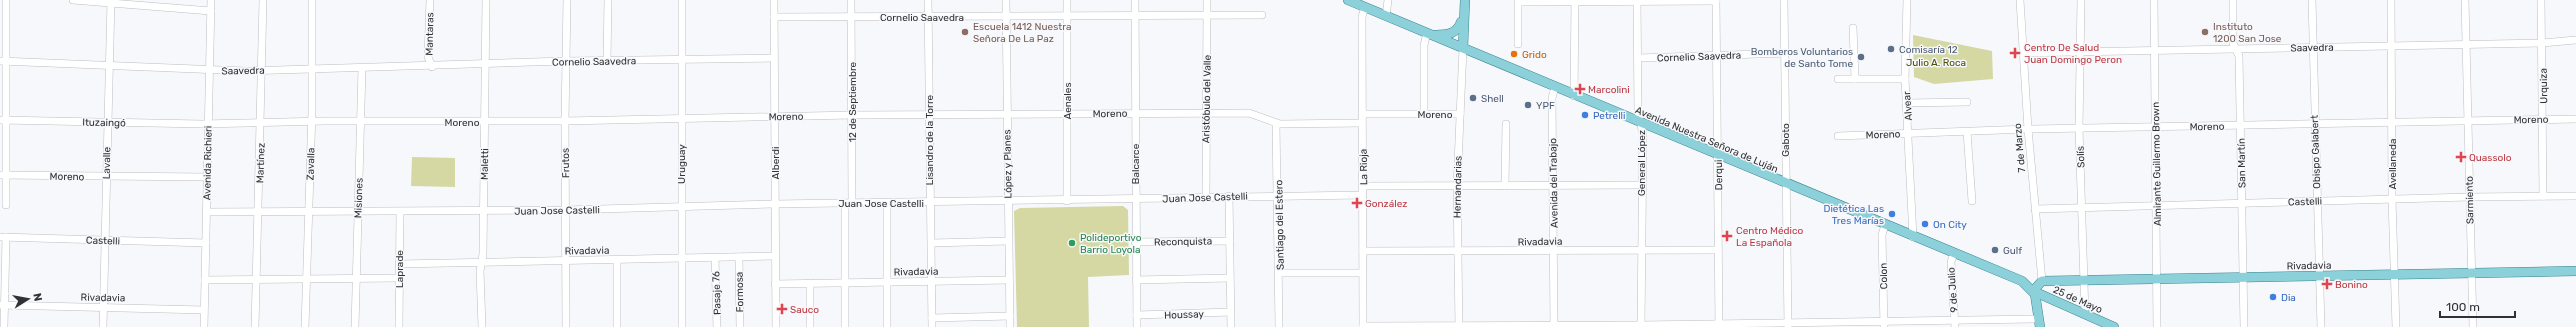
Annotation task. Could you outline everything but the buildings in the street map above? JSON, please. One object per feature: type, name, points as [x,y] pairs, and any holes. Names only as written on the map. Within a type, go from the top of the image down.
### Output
[{"type":"main road","name":"Avenida Nuestra Señora de Luján","points":[[1348,0],[1574,96],[2022,281],[2033,291]]},
{"type":"main road","points":[[1461,0],[1463,48]]},
{"type":"main road","points":[[1463,48],[1465,0]]},
{"type":"main road","points":[[1429,34],[1451,34],[1459,28],[1461,22]]},
{"type":"main road","name":"Rivadavia","points":[[2042,281],[2576,271]]},
{"type":"main road","points":[[2040,323],[2038,302],[2033,291],[2042,281]]},
{"type":"main road","name":"25 de Mayo","points":[[2033,291],[2114,327]]},
{"type":"street","points":[[6,0],[2,61],[3,175],[6,205]]},
{"type":"street","points":[[73,0],[111,1],[211,11]]},
{"type":"street","name":"Avenida Richieri","points":[[204,327],[211,0]]},
{"type":"street","name":"Martínez","points":[[255,327],[262,122],[261,70],[263,0]]},
{"type":"street","name":"Zavalla","points":[[305,327],[312,122],[312,0]]},
{"type":"street","name":"Mantaras","points":[[430,0],[428,57],[432,67]]},
{"type":"street","name":"Maletti","points":[[482,327],[486,0]]},
{"type":"street","name":"Frutos","points":[[566,327],[565,121],[567,0]]},
{"type":"street","points":[[608,0],[608,61]]},
{"type":"street","name":"Uruguay","points":[[682,0],[682,327]]},
{"type":"street","name":"Alberdi","points":[[774,0],[776,327]]},
{"type":"street","name":"12 de Septiembre","points":[[844,327],[844,283],[852,114],[851,0]]},
{"type":"street","name":"Lisandro de la Torre","points":[[928,0],[929,203],[932,243],[932,327]]},
{"type":"street","name":"López y Planes","points":[[1006,0],[1007,202],[1010,327]]},
{"type":"street","name":"Aenales","points":[[1067,0],[1067,201]]},
{"type":"street","name":"Balcarce","points":[[1136,0],[1135,242],[1137,327]]},
{"type":"street","name":"Aristóbulo del Valle","points":[[1206,198],[1207,0]]},
{"type":"street","points":[[1386,16],[1388,0]]},
{"type":"street","name":"Gaboto","points":[[1784,0],[1788,325]]},
{"type":"street","name":"Alvear","points":[[1907,0],[1905,79],[1913,237]]},
{"type":"street","name":"7 de Marzo","points":[[2020,0],[2028,129],[2042,281]]},
{"type":"street","name":"Solís","points":[[2081,0],[2080,128],[2085,314]]},
{"type":"street","name":"Almirante Guillermo Brown","points":[[2154,0],[2157,327]]},
{"type":"street","name":"San Martín","points":[[2233,0],[2233,43],[2239,56],[2244,327]]},
{"type":"street","name":"Obispo Galabert","points":[[2312,0],[2318,276],[2321,327]]},
{"type":"street","name":"Avellaneda","points":[[2391,0],[2393,122],[2392,199],[2396,327]]},
{"type":"street","name":"Sarmiento","points":[[2465,0],[2473,327]]},
{"type":"street","name":"Urquiza","points":[[2541,0],[2543,196]]},
{"type":"street","name":"Lavalle","points":[[103,327],[111,1]]},
{"type":"street","points":[[1574,96],[1575,1]]},
{"type":"street","name":"General López","points":[[1637,1],[1640,123],[1643,134],[1641,184],[1641,326]]},
{"type":"street","points":[[1518,44],[1518,2],[1716,1]]},
{"type":"street","name":"Derqui","points":[[1716,1],[1719,326]]},
{"type":"street","name":"La Rioja","points":[[1363,326],[1362,273],[1364,186],[1362,123],[1362,17],[1365,7]]},
{"type":"street","name":"Cornelio Saavedra","points":[[774,17],[1067,17],[1262,15]]},
{"type":"street","points":[[1853,28],[1855,79]]},
{"type":"street","points":[[1424,114],[1424,45],[1429,34]]},
{"type":"street","name":"Saavedra","points":[[2023,52],[2465,45],[2542,43],[2576,40]]},
{"type":"street","name":"Hernandarias","points":[[1459,326],[1457,187],[1463,48]]},
{"type":"street","name":"Cornelio Saavedra","points":[[1638,58],[1784,53]]},
{"type":"street","name":"Cornelio Saavedra","points":[[486,63],[774,58]]},
{"type":"street","name":"Saavedra","points":[[2,61],[209,70],[311,70],[432,67],[486,63]]},
{"type":"street","name":"Misiones","points":[[355,327],[362,122],[362,68]]},
{"type":"street","points":[[1838,79],[1905,79]]},
{"type":"street","name":"Avenida del Trabajo","points":[[1554,326],[1554,185],[1552,97],[1555,87]]},
{"type":"street","points":[[1906,103],[1967,102]]},
{"type":"street","name":"Moreno","points":[[208,124],[262,122],[565,121],[852,114],[1135,113],[1253,114],[1276,124],[1362,123]]},
{"type":"street","name":"Moreno","points":[[1362,114],[1460,114]]},
{"type":"street","name":"Moreno","points":[[1838,136],[2028,129],[2576,118]]},
{"type":"street","name":"Ituzaingó","points":[[2,120],[208,124]]},
{"type":"street","name":"Santiago del Estero","points":[[1276,124],[1280,273],[1279,327]]},
{"type":"street","points":[[1505,186],[1506,124]]},
{"type":"street","points":[[1967,132],[1972,201]]},
{"type":"street","name":"Moreno","points":[[3,175],[207,177]]},
{"type":"street","points":[[1364,186],[1457,187],[1641,184]]},
{"type":"street","name":"Juan Jose Castelli","points":[[400,212],[566,210],[775,204],[1135,200],[1278,195],[1363,195]]},
{"type":"street","points":[[1230,196],[1231,327]]},
{"type":"street","name":"Castelli","points":[[2035,209],[2469,197],[2576,196]]},
{"type":"street","points":[[887,203],[887,327]]},
{"type":"street","points":[[206,212],[400,212]]},
{"type":"street","name":"Laprade","points":[[399,327],[398,278],[400,212]]},
{"type":"street","name":"Colon","points":[[1884,324],[1882,235],[1885,225]]},
{"type":"street","points":[[3,237],[2,305],[4,327]]},
{"type":"street","name":"Castelli","points":[[3,237],[206,243]]},
{"type":"street","name":"Reconquista","points":[[1135,242],[1230,241]]},
{"type":"street","points":[[932,243],[1008,242]]},
{"type":"street","name":"Rivadavia","points":[[1363,252],[1457,253],[1718,250]]},
{"type":"street","name":"9 de Julio","points":[[1954,253],[1951,262],[1955,324]]},
{"type":"street","name":"Rivadavia","points":[[399,264],[482,264],[775,256]]},
{"type":"street","name":"Formosa","points":[[739,257],[740,327]]},
{"type":"street","name":"Pasaje 76","points":[[716,258],[717,327]]},
{"type":"street","points":[[617,260],[617,327]]},
{"type":"street","points":[[1280,273],[1362,273]]},
{"type":"street","points":[[205,280],[398,278]]},
{"type":"street","points":[[1136,280],[1230,278]]},
{"type":"street","name":"Rivadavia","points":[[776,284],[1009,280]]},
{"type":"street","points":[[810,283],[810,327]]},
{"type":"street","name":"Rivadavia","points":[[2,305],[204,310]]},
{"type":"street","name":"Houssay","points":[[1137,315],[1231,312]]},
{"type":"street","points":[[932,318],[1010,316]]},
{"type":"street","points":[[1363,326],[1719,326],[2040,323]]},
{"type":"green space","name":"Julio A. Roca","points":[[1913,35],[1992,51],[1993,79],[1934,84],[1914,77]]},
{"type":"green space","points":[[412,157],[455,158],[455,187],[411,186]]},
{"type":"green space","name":"Polideportivo Barrio Loyola","points":[[1123,206],[1128,210],[1129,275],[1088,277],[1089,327],[1017,327],[1014,211],[1020,208]]},
{"type":"place","name":"Escuela 1412 Nuestra Señora De La Paz","points":[[965,32]]},
{"type":"place","name":"Instituto 1200 San Jose","points":[[2205,32]]},
{"type":"place","name":"Comisaría 12","points":[[1891,49]]},
{"type":"place","name":"Centro De Salud Juan Domingo Peron","points":[[2015,53]]},
{"type":"place","name":"Grido","points":[[1514,54]]},
{"type":"place","name":"Bomberos Voluntarios de Santo Tome","points":[[1861,57]]},
{"type":"place","name":"Marcolini","points":[[1580,89]]},
{"type":"place","name":"Shell","points":[[1473,98]]},
{"type":"place","name":"YPF","points":[[1528,105]]},
{"type":"place","name":"Petrelli","points":[[1585,115]]},
{"type":"place","name":"Quassolo","points":[[2461,157]]},
{"type":"place","name":"González","points":[[1357,203]]},
{"type":"place","name":"Dietética Las Tres Marías","points":[[1892,214]]},
{"type":"place","name":"On City","points":[[1925,224]]},
{"type":"place","name":"Centro Médico La Española","points":[[1727,236]]},
{"type":"place","name":"Polideportivo Barrio Loyola","points":[[1072,243]]},
{"type":"place","name":"Gulf","points":[[1995,250]]},
{"type":"place","name":"Bonino","points":[[2327,284]]},
{"type":"place","name":"Dia","points":[[2273,297]]},
{"type":"place","name":"Sauco","points":[[782,309]]}]
